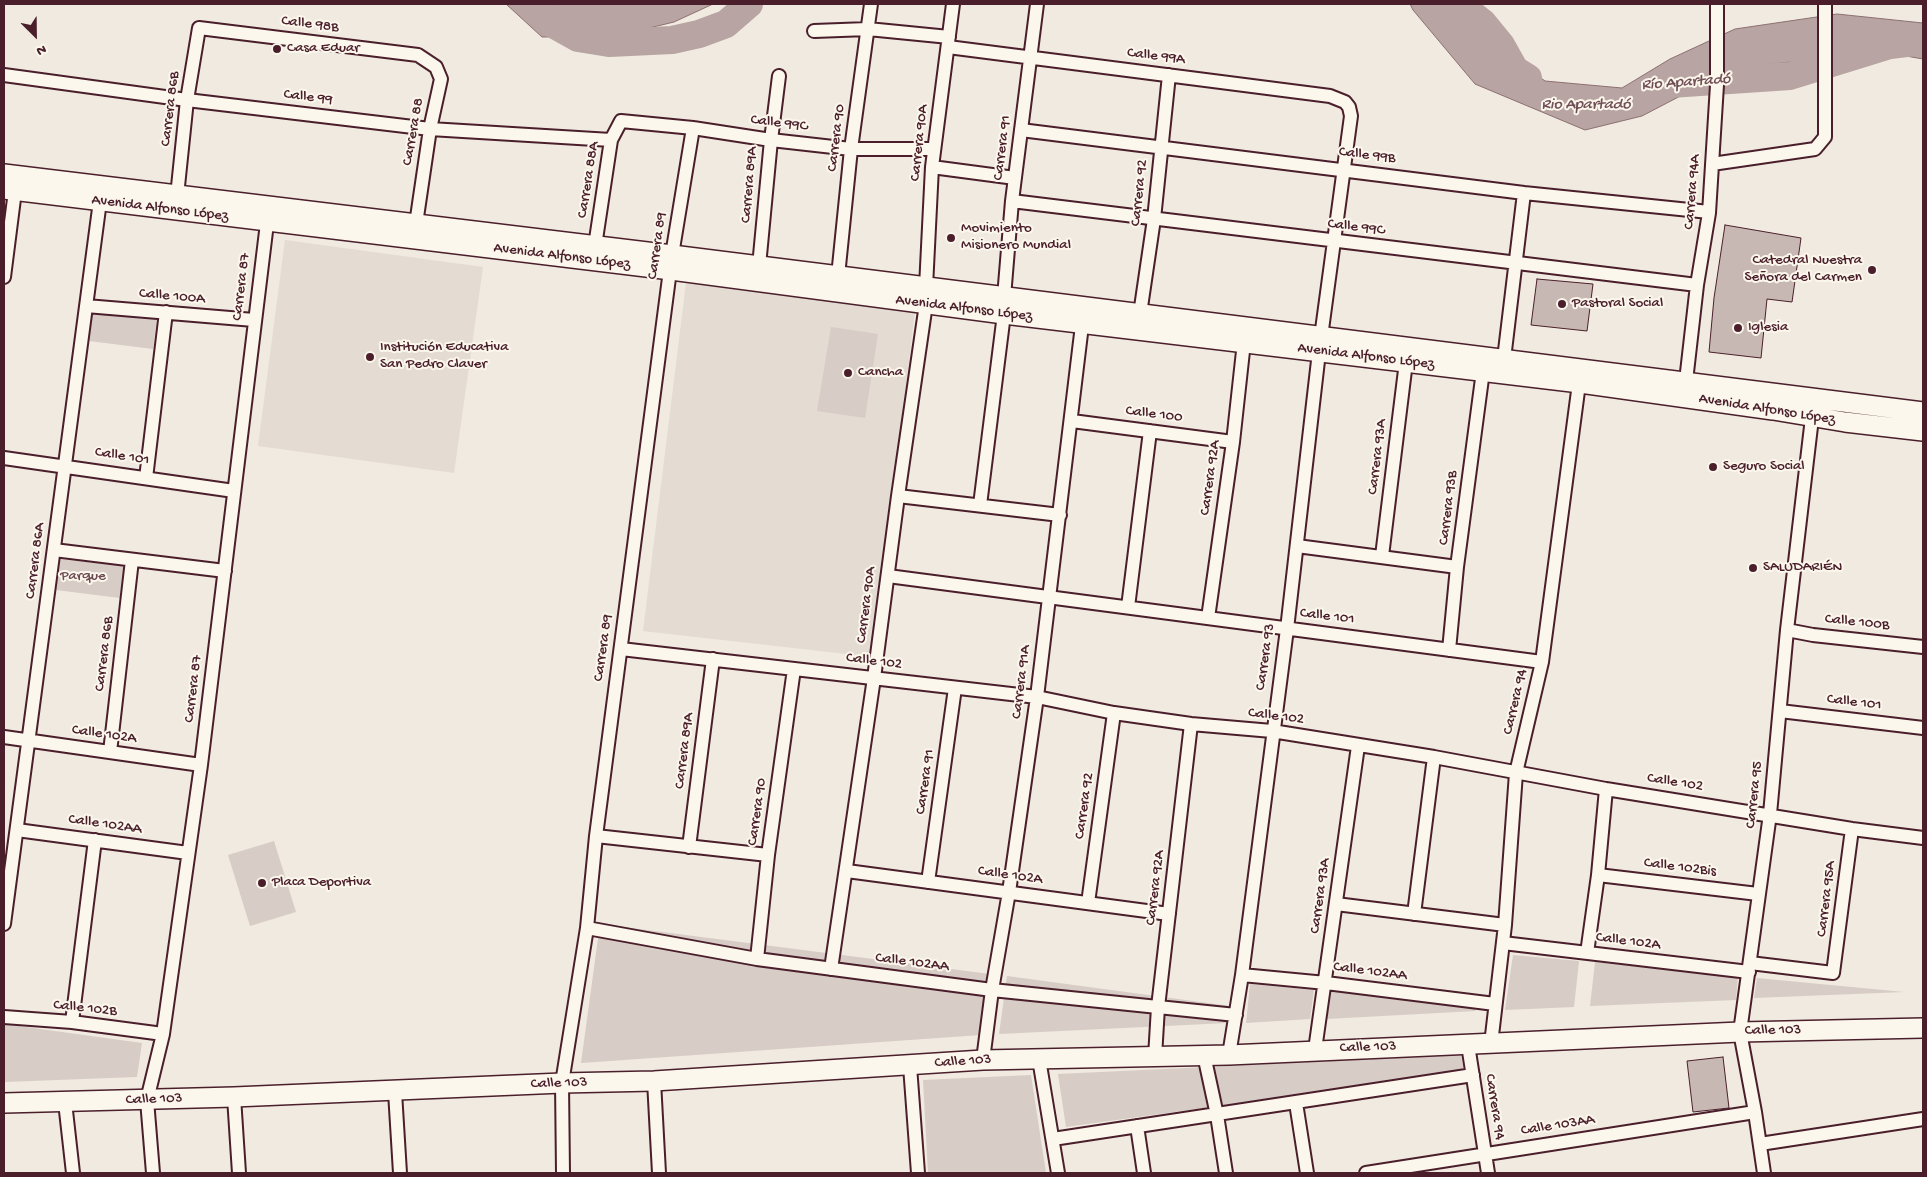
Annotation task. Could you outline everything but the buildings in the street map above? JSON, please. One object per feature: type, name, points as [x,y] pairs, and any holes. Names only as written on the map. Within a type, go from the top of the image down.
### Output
[{"type":"street","name":"Carrera 90","points":[[838,276],[851,149],[872,4]]},
{"type":"street","name":"Carrera 90A","points":[[831,969],[847,871],[926,296],[932,167],[953,4]]},
{"type":"street","name":"Carrera 91","points":[[980,505],[1004,306],[1012,201],[1038,4]]},
{"type":"street","name":"Carrera 94A","points":[[1686,381],[1697,285],[1709,212],[1717,85],[1717,4]]},
{"type":"street","points":[[1712,164],[1815,149],[1825,137],[1826,7]]},
{"type":"street","name":"Calle 98B","points":[[199,28],[418,54]]},
{"type":"street","name":"Carrera 86B","points":[[177,196],[187,100],[199,28]]},
{"type":"street","name":"Calle 99A","points":[[814,31],[868,29],[1030,58],[1330,96],[1345,102],[1349,107],[1351,116]]},
{"type":"street","name":"Carrera 88","points":[[416,224],[430,129],[441,79],[436,66],[418,54]]},
{"type":"street","name":"Calle 99","points":[[4,75],[187,100],[430,129],[611,140]]},
{"type":"street","name":"Carrera 89A","points":[[759,266],[779,76]]},
{"type":"street","name":"Carrera 92","points":[[1140,314],[1154,219],[1169,76]]},
{"type":"street","name":"Carrera 93","points":[[1229,1055],[1242,975],[1272,731],[1287,629],[1320,344],[1351,116]]},
{"type":"street","name":"Calle 99C","points":[[621,121],[693,128],[771,140],[851,149],[934,149]]},
{"type":"street","name":"Carrera 88A","points":[[595,246],[611,140],[621,121]]},
{"type":"street","name":"Carrera 89","points":[[563,1173],[562,1083],[586,928],[596,836],[671,263],[693,128]]},
{"type":"street","name":"Calle 99B","points":[[1021,130],[1161,146],[1524,193],[1709,212]]},
{"type":"street","points":[[932,167],[1015,178]]},
{"type":"street","name":"Avenida Alfonso López","points":[[4,174],[177,196],[268,214],[1083,315],[1244,342],[1320,344],[1504,359],[1580,376],[1775,401],[1923,412]]},
{"type":"street","points":[[4,277],[9,190]]},
{"type":"street","name":"Avenida Alfonso López","points":[[9,190],[100,201],[416,224],[595,246],[671,263],[759,266],[838,276],[926,296]]},
{"type":"street","points":[[1504,359],[1524,193]]},
{"type":"street","name":"Carrera 86A","points":[[4,924],[100,201]]},
{"type":"street","name":"Calle 99C","points":[[1012,201],[1697,285]]},
{"type":"street","name":"Carrera 87","points":[[152,1173],[146,1100],[163,1034],[201,765],[268,214]]},
{"type":"street","name":"Calle 100A","points":[[86,306],[254,320]]},
{"type":"street","points":[[146,478],[166,312]]},
{"type":"street","name":"Avenida Alfonso López","points":[[1083,315],[1140,314],[1320,344],[1406,362],[1483,372],[1686,381],[1775,401],[1812,418],[1923,431]]},
{"type":"street","name":"Carrera 91A","points":[[983,1060],[1037,697],[1072,421],[1083,315]]},
{"type":"street","name":"Carrera 92A","points":[[1208,618],[1244,342]]},
{"type":"street","name":"Carrera 93A","points":[[1382,556],[1406,362]]},
{"type":"street","name":"Carrera 93B","points":[[1449,650],[1457,567],[1483,372]]},
{"type":"street","name":"Carrera 94","points":[[1491,1044],[1505,925],[1516,773],[1542,662],[1580,376]]},
{"type":"street","name":"Carrera 95","points":[[1764,1173],[1740,1032],[1770,814],[1787,630],[1812,418]]},
{"type":"street","name":"Calle 100","points":[[1072,421],[1232,442]]},
{"type":"street","points":[[1128,607],[1150,431]]},
{"type":"street","name":"Calle 101","points":[[4,458],[65,465],[234,491]]},
{"type":"street","points":[[898,496],[1060,514]]},
{"type":"street","points":[[1297,546],[1457,567]]},
{"type":"street","points":[[54,550],[224,571]]},
{"type":"street","name":"Carrera 86B","points":[[110,752],[132,560]]},
{"type":"street","name":"Calle 101","points":[[888,576],[1542,662]]},
{"type":"street","name":"Calle 100B","points":[[1787,630],[1813,635],[1923,647]]},
{"type":"street","name":"Calle 102","points":[[621,649],[1037,697],[1114,713],[1191,724],[1272,731],[1434,757],[1606,789],[1770,814],[1852,829],[1923,838]]},
{"type":"street","name":"Carrera 89A","points":[[689,846],[713,659]]},
{"type":"street","name":"Carrera 90","points":[[757,959],[768,855],[794,669]]},
{"type":"street","name":"Carrera 91","points":[[928,882],[955,688]]},
{"type":"street","name":"Calle 101","points":[[1780,711],[1923,728]]},
{"type":"street","name":"Carrera 92","points":[[1088,903],[1114,713]]},
{"type":"street","name":"Carrera 92A","points":[[1155,1057],[1158,1007],[1191,724]]},
{"type":"street","name":"Calle 102A","points":[[4,737],[201,765]]},
{"type":"street","name":"Carrera 93A","points":[[1315,1050],[1326,983],[1358,746]]},
{"type":"street","points":[[1414,914],[1434,757]]},
{"type":"street","points":[[1588,953],[1606,789]]},
{"type":"street","name":"Carrera 95A","points":[[1833,973],[1852,829]]},
{"type":"street","name":"Calle 102AA","points":[[17,830],[188,853]]},
{"type":"street","points":[[596,836],[768,855]]},
{"type":"street","points":[[72,1022],[95,840]]},
{"type":"street","name":"Calle 102A","points":[[847,871],[1169,914]]},
{"type":"street","name":"Calle 102Bis","points":[[1598,875],[1758,894]]},
{"type":"street","points":[[1336,904],[1505,925]]},
{"type":"street","name":"Calle 102AA","points":[[586,928],[757,959],[992,990],[1236,1016]]},
{"type":"street","name":"Calle 102A","points":[[1503,944],[1750,968],[1833,973]]},
{"type":"street","name":"Calle 102AA","points":[[1242,975],[1326,983],[1495,1004]]},
{"type":"street","name":"Calle 102B","points":[[4,1017],[72,1022],[163,1034]]},
{"type":"street","name":"Calle 103","points":[[4,1103],[234,1098],[562,1083],[654,1081],[983,1060],[1229,1055],[1740,1032],[1923,1028]]},
{"type":"street","name":"Carrera 94","points":[[1468,1045],[1488,1173]]},
{"type":"street","points":[[1204,1055],[1226,1173]]},
{"type":"street","points":[[1039,1059],[1058,1173]]},
{"type":"street","points":[[910,1066],[918,1173]]},
{"type":"street","points":[[1052,1139],[1473,1075]]},
{"type":"street","points":[[654,1081],[659,1173]]},
{"type":"street","points":[[395,1092],[400,1173]]},
{"type":"street","points":[[234,1098],[239,1173]]},
{"type":"street","points":[[65,1102],[73,1173]]},
{"type":"street","points":[[1296,1103],[1307,1173]]},
{"type":"street","name":"Calle 103AA","points":[[1366,1173],[1755,1112]]},
{"type":"street","points":[[1760,1144],[1923,1119]]},
{"type":"street","points":[[1137,1126],[1144,1173]]},
{"type":"shaded area","name":"Institución Educativa San Pedro Claver","points":[[285,240],[483,267],[454,473],[258,446]]},
{"type":"shaded area","points":[[686,283],[915,311],[873,657],[643,631]]},
{"type":"green space","points":[[93,309],[157,318],[153,349],[89,341]]},
{"type":"green space","name":"Cancha","points":[[831,327],[878,334],[865,418],[817,411]]},
{"type":"green space","name":"Parque","points":[[60,559],[124,566],[120,598],[56,590]]},
{"type":"green space","name":"Placa Deportiva","points":[[274,841],[296,912],[250,926],[228,855]]},
{"type":"green space","points":[[600,924],[990,974],[981,1035],[581,1063]]},
{"type":"green space","points":[[1513,955],[1579,961],[1574,1007],[1505,1010]]},
{"type":"green space","points":[[1595,962],[1738,976],[1736,1000],[1590,1006]]},
{"type":"green space","points":[[1007,976],[1230,1006],[1227,1023],[999,1034]]},
{"type":"green space","points":[[1757,978],[1904,992],[1754,998]]},
{"type":"green space","points":[[1250,984],[1314,990],[1310,1019],[1246,1023]]},
{"type":"green space","points":[[1331,991],[1477,1004],[1475,1011],[1327,1019]]},
{"type":"green space","points":[[4,1024],[142,1043],[137,1077],[4,1082]]},
{"type":"green space","points":[[1461,1055],[1464,1072],[1066,1127],[1058,1074]]},
{"type":"green space","points":[[1031,1075],[1046,1173],[928,1173],[923,1080]]},
{"type":"water","points":[[506,4],[713,4],[674,22],[616,36],[542,37]]},
{"type":"water","name":"Rio Apartadó","points":[[1410,4],[1450,4],[1456,16],[1545,81],[1622,88],[1670,59],[1735,29],[1837,14],[1923,23],[1923,59],[1883,52],[1745,67],[1711,80],[1642,116],[1585,130],[1475,84]]},
{"type":"waterway","name":"Río Apartadó","points":[[534,4],[553,24],[578,38],[609,43],[672,40],[699,34],[726,24],[749,4]]},
{"type":"waterway","name":"Río Apartadó","points":[[1459,4],[1483,23],[1501,45],[1515,70],[1528,78]]},
{"type":"waterway","name":"Río Apartadó","points":[[1670,84],[1790,76],[1890,45],[1923,41]]},
{"type":"place","name":"Casa Eduar","points":[[277,49]]},
{"type":"place","name":"Movimiento Misionero Mundial","points":[[951,238]]},
{"type":"place","name":"Catedral Nuestra Señora del Carmen","points":[[1872,270]]},
{"type":"place","name":"Pastoral Social","points":[[1562,304]]},
{"type":"place","name":"Iglesia","points":[[1738,328]]},
{"type":"place","name":"Institución Educativa San Pedro Claver","points":[[370,357]]},
{"type":"place","name":"Cancha","points":[[848,373]]},
{"type":"place","name":"Seguro Social","points":[[1713,467]]},
{"type":"place","name":"SALUDARIÉN","points":[[1753,568]]},
{"type":"place","name":"Placa Deportiva","points":[[262,883]]}]
